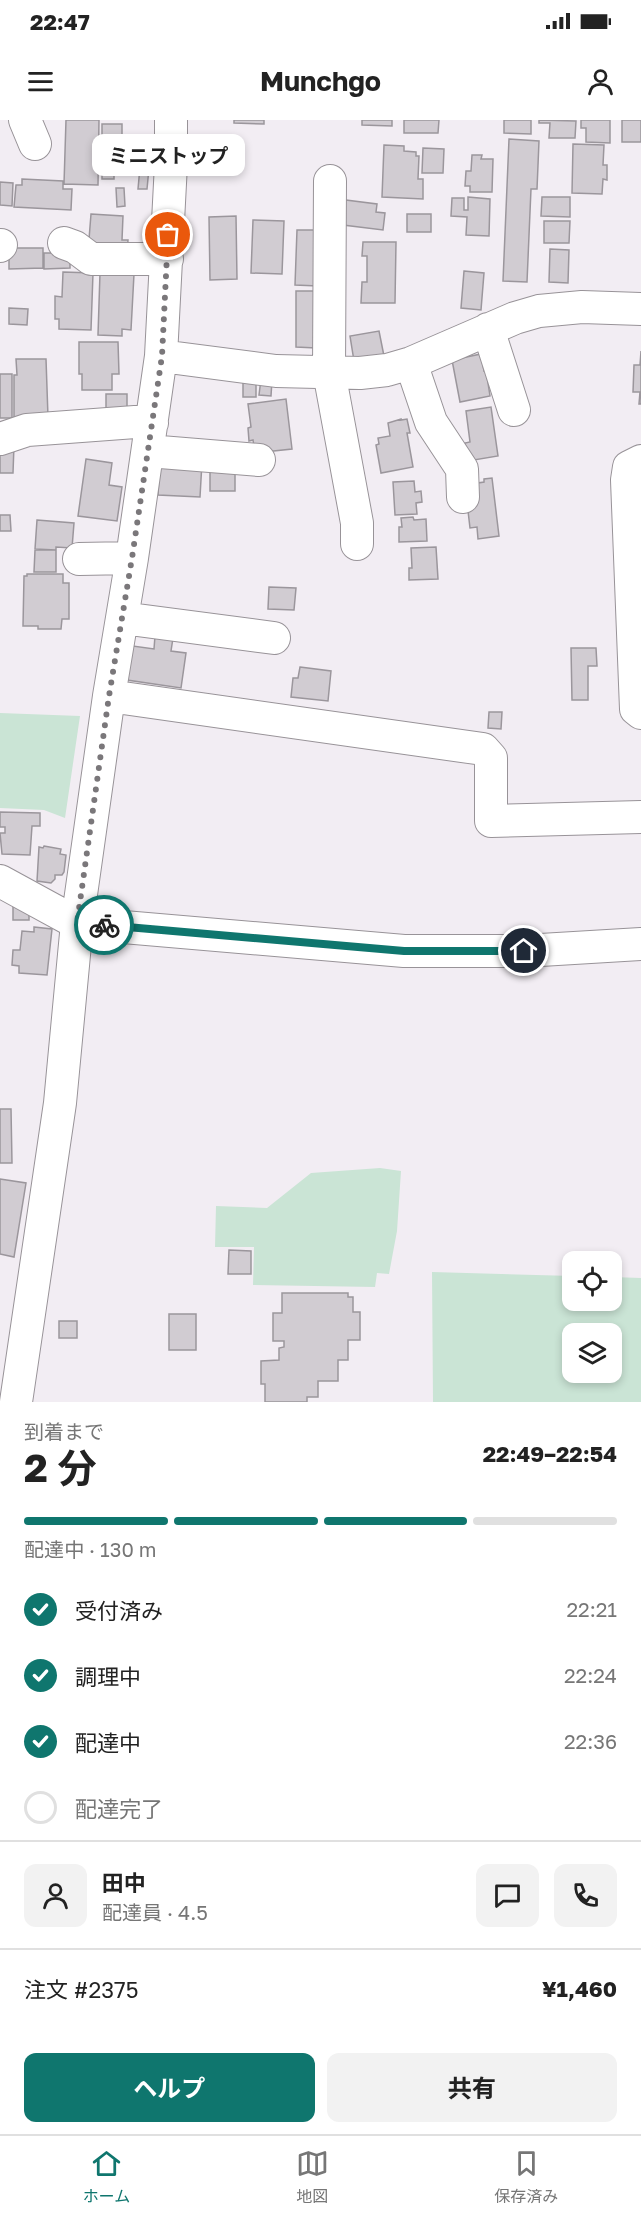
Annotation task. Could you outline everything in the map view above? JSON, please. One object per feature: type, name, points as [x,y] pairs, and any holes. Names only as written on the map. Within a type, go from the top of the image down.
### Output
[{"type":"street","points":[[16,1402],[60,1103],[77,923],[109,696],[162,356],[171,120]]},
{"type":"street","points":[[330,181],[329,372],[357,523],[357,544]]},
{"type":"street","points":[[64,243],[75,247],[91,259],[166,259]]},
{"type":"street","points":[[162,356],[276,371],[360,373],[387,370],[411,363],[515,318],[558,308],[641,309]]},
{"type":"street","points":[[488,329],[514,410]]},
{"type":"street","points":[[411,363],[431,422],[471,478]]},
{"type":"street","points":[[0,439],[27,430],[135,422],[150,437],[259,460]]},
{"type":"street","points":[[641,460],[630,467],[627,480],[637,639],[636,710],[641,713]]},
{"type":"street","points":[[79,560],[132,558]]},
{"type":"street","points":[[122,618],[274,638]]},
{"type":"street","points":[[109,696],[483,749],[491,758],[491,820],[641,817]]},
{"type":"street","points":[[0,880],[77,923],[404,951],[524,951],[641,944]]},
{"type":"green space","points":[[0,713],[80,716],[65,818],[44,810],[0,808]]},
{"type":"green space","points":[[380,1168],[401,1171],[397,1231],[389,1274],[377,1273],[375,1287],[253,1285],[254,1247],[215,1247],[216,1206],[267,1208],[311,1173]]},
{"type":"green space","points":[[432,1272],[562,1276],[562,1311],[622,1311],[622,1277],[641,1278],[641,1402],[433,1402]]},
{"type":"building","points":[[66,120],[99,120],[98,185],[64,184]]},
{"type":"building","points":[[234,120],[264,120],[264,124],[234,123]]},
{"type":"building","points":[[362,120],[392,120],[392,126],[362,125]]},
{"type":"building","points":[[404,120],[439,120],[438,133],[404,133]]},
{"type":"building","points":[[504,120],[531,120],[531,134],[504,133]]},
{"type":"building","points":[[539,120],[576,121],[575,138],[549,138],[550,123],[539,123]]},
{"type":"building","points":[[581,120],[610,120],[610,143],[586,142],[586,128],[581,128]]},
{"type":"building","points":[[622,120],[641,120],[641,142],[622,142]]},
{"type":"building","points":[[102,124],[122,124],[122,154],[102,154]]},
{"type":"building","points":[[509,139],[539,141],[537,189],[531,189],[527,282],[503,281]]},
{"type":"building","points":[[573,144],[604,145],[603,165],[607,165],[607,180],[603,179],[602,194],[572,193]]},
{"type":"building","points":[[384,145],[404,146],[404,151],[416,152],[416,156],[419,156],[418,179],[423,179],[423,199],[382,197]]},
{"type":"building","points":[[423,148],[444,149],[443,173],[422,173]]},
{"type":"building","points":[[121,155],[130,155],[130,167],[121,167]]},
{"type":"building","points":[[472,155],[482,155],[481,159],[493,159],[492,192],[470,192],[470,186],[465,186],[466,171],[471,171]]},
{"type":"building","points":[[102,163],[114,163],[114,179],[102,179]]},
{"type":"building","points":[[140,167],[149,168],[147,189],[138,189]]},
{"type":"building","points":[[22,179],[63,181],[63,189],[72,189],[71,210],[14,207],[16,185],[22,185]]},
{"type":"building","points":[[0,182],[13,183],[12,206],[0,205]]},
{"type":"building","points":[[116,188],[124,188],[125,206],[117,207]]},
{"type":"building","points":[[468,197],[490,199],[489,236],[466,235],[467,217],[451,216],[452,198],[464,198],[464,210],[468,210]]},
{"type":"building","points":[[542,197],[570,197],[570,217],[541,216]]},
{"type":"building","points":[[338,199],[377,204],[376,212],[385,213],[383,230],[335,224]]},
{"type":"building","points":[[91,214],[123,216],[122,240],[128,240],[127,255],[88,252]]},
{"type":"building","points":[[407,214],[431,214],[431,232],[407,232]]},
{"type":"building","points":[[236,216],[237,279],[210,280],[209,217]]},
{"type":"building","points":[[253,220],[284,221],[282,274],[251,273]]},
{"type":"building","points":[[544,221],[570,221],[569,243],[544,243]]},
{"type":"building","points":[[297,230],[319,230],[318,286],[295,285]]},
{"type":"building","points":[[363,242],[396,242],[395,303],[361,303],[362,282],[367,282],[367,256],[362,256]]},
{"type":"building","points":[[9,248],[43,248],[43,268],[9,269]]},
{"type":"building","points":[[550,249],[569,250],[568,283],[549,282]]},
{"type":"building","points":[[44,253],[70,253],[70,268],[44,269]]},
{"type":"building","points":[[464,271],[484,273],[481,310],[461,308]]},
{"type":"building","points":[[63,272],[93,273],[91,330],[59,329],[59,319],[55,319],[55,296],[62,297]]},
{"type":"building","points":[[100,273],[134,274],[131,330],[122,329],[122,336],[98,335]]},
{"type":"building","points":[[296,291],[317,291],[316,348],[296,347]]},
{"type":"building","points":[[9,308],[28,309],[27,325],[9,324]]},
{"type":"building","points":[[379,331],[384,356],[354,361],[350,336]]},
{"type":"building","points":[[79,342],[118,342],[119,374],[112,374],[112,390],[82,390],[82,374],[79,374]]},
{"type":"building","points":[[641,351],[641,404],[639,404],[640,392],[633,392],[634,365],[640,365]]},
{"type":"building","points":[[481,354],[490,396],[460,402],[452,360]]},
{"type":"building","points":[[16,359],[46,359],[48,417],[14,418]]},
{"type":"building","points":[[0,374],[12,374],[12,418],[0,418]]},
{"type":"building","points":[[243,379],[256,379],[256,397],[243,397]]},
{"type":"building","points":[[261,379],[272,380],[271,396],[259,395]]},
{"type":"building","points":[[106,394],[127,394],[127,412],[106,412]]},
{"type":"building","points":[[286,399],[292,449],[255,453],[253,440],[249,441],[248,428],[251,427],[248,404]]},
{"type":"building","points":[[491,407],[498,456],[468,461],[465,443],[470,442],[466,411]]},
{"type":"building","points":[[407,419],[413,467],[381,473],[376,445],[379,444],[378,438],[390,436],[388,423]]},
{"type":"building","points":[[0,445],[14,445],[13,473],[0,473]]},
{"type":"building","points":[[86,459],[112,463],[109,485],[122,487],[117,521],[78,516]]},
{"type":"building","points":[[160,459],[202,462],[200,497],[158,495]]},
{"type":"building","points":[[235,469],[235,491],[210,491],[210,470]]},
{"type":"building","points":[[492,478],[499,536],[478,539],[477,527],[470,528],[465,485],[484,482],[484,479]]},
{"type":"building","points":[[414,481],[415,492],[421,491],[422,502],[416,503],[417,514],[395,515],[393,482]]},
{"type":"building","points":[[0,515],[10,515],[11,531],[0,531]]},
{"type":"building","points":[[413,517],[414,520],[426,519],[427,541],[399,542],[401,518]]},
{"type":"building","points":[[37,520],[74,523],[72,548],[35,549]]},
{"type":"building","points":[[436,547],[438,579],[409,580],[409,568],[412,568],[411,548]]},
{"type":"building","points":[[35,550],[56,550],[56,572],[34,572]]},
{"type":"building","points":[[27,574],[63,574],[63,583],[69,583],[69,619],[62,619],[61,629],[38,629],[38,626],[23,626],[24,576]]},
{"type":"building","points":[[269,587],[296,588],[294,610],[268,609]]},
{"type":"building","points":[[155,636],[173,638],[171,651],[186,653],[181,688],[127,680],[133,646],[154,649]]},
{"type":"building","points":[[571,648],[596,648],[597,666],[588,666],[588,700],[572,700]]},
{"type":"building","points":[[300,667],[331,671],[328,701],[291,697],[293,678],[298,678]]},
{"type":"building","points":[[489,712],[502,712],[501,729],[488,728]]},
{"type":"building","points":[[0,812],[40,813],[40,826],[32,826],[30,855],[2,854],[0,833],[5,833],[5,827],[0,827]]},
{"type":"building","points":[[39,847],[61,849],[60,854],[66,855],[64,872],[62,875],[55,875],[51,883],[37,881]]},
{"type":"building","points":[[13,904],[29,904],[29,920],[13,920]]},
{"type":"building","points":[[34,927],[52,929],[47,975],[19,973],[19,966],[12,965],[13,950],[20,950],[22,931],[34,932]]},
{"type":"building","points":[[0,1109],[11,1109],[12,1163],[0,1163]]},
{"type":"building","points":[[0,1179],[26,1183],[14,1257],[0,1254]]},
{"type":"building","points":[[229,1250],[251,1251],[251,1274],[228,1274]]},
{"type":"building","points":[[282,1293],[348,1293],[348,1297],[353,1297],[353,1312],[360,1312],[360,1340],[348,1340],[348,1360],[338,1360],[338,1381],[318,1381],[318,1397],[307,1397],[307,1402],[265,1402],[265,1384],[261,1384],[261,1361],[279,1360],[279,1348],[284,1347],[284,1341],[273,1341],[273,1313],[282,1313]]},
{"type":"building","points":[[169,1314],[196,1314],[196,1350],[169,1350]]},
{"type":"building","points":[[59,1321],[77,1321],[77,1338],[59,1338]]},
{"type":"way so far","points":[[104,925],[77,923],[109,696],[162,356],[168,235]]},
{"type":"place","name":"ミニストップ","points":[[168,235]]},
{"type":"route","points":[[104,925],[404,951],[524,951]]}]
